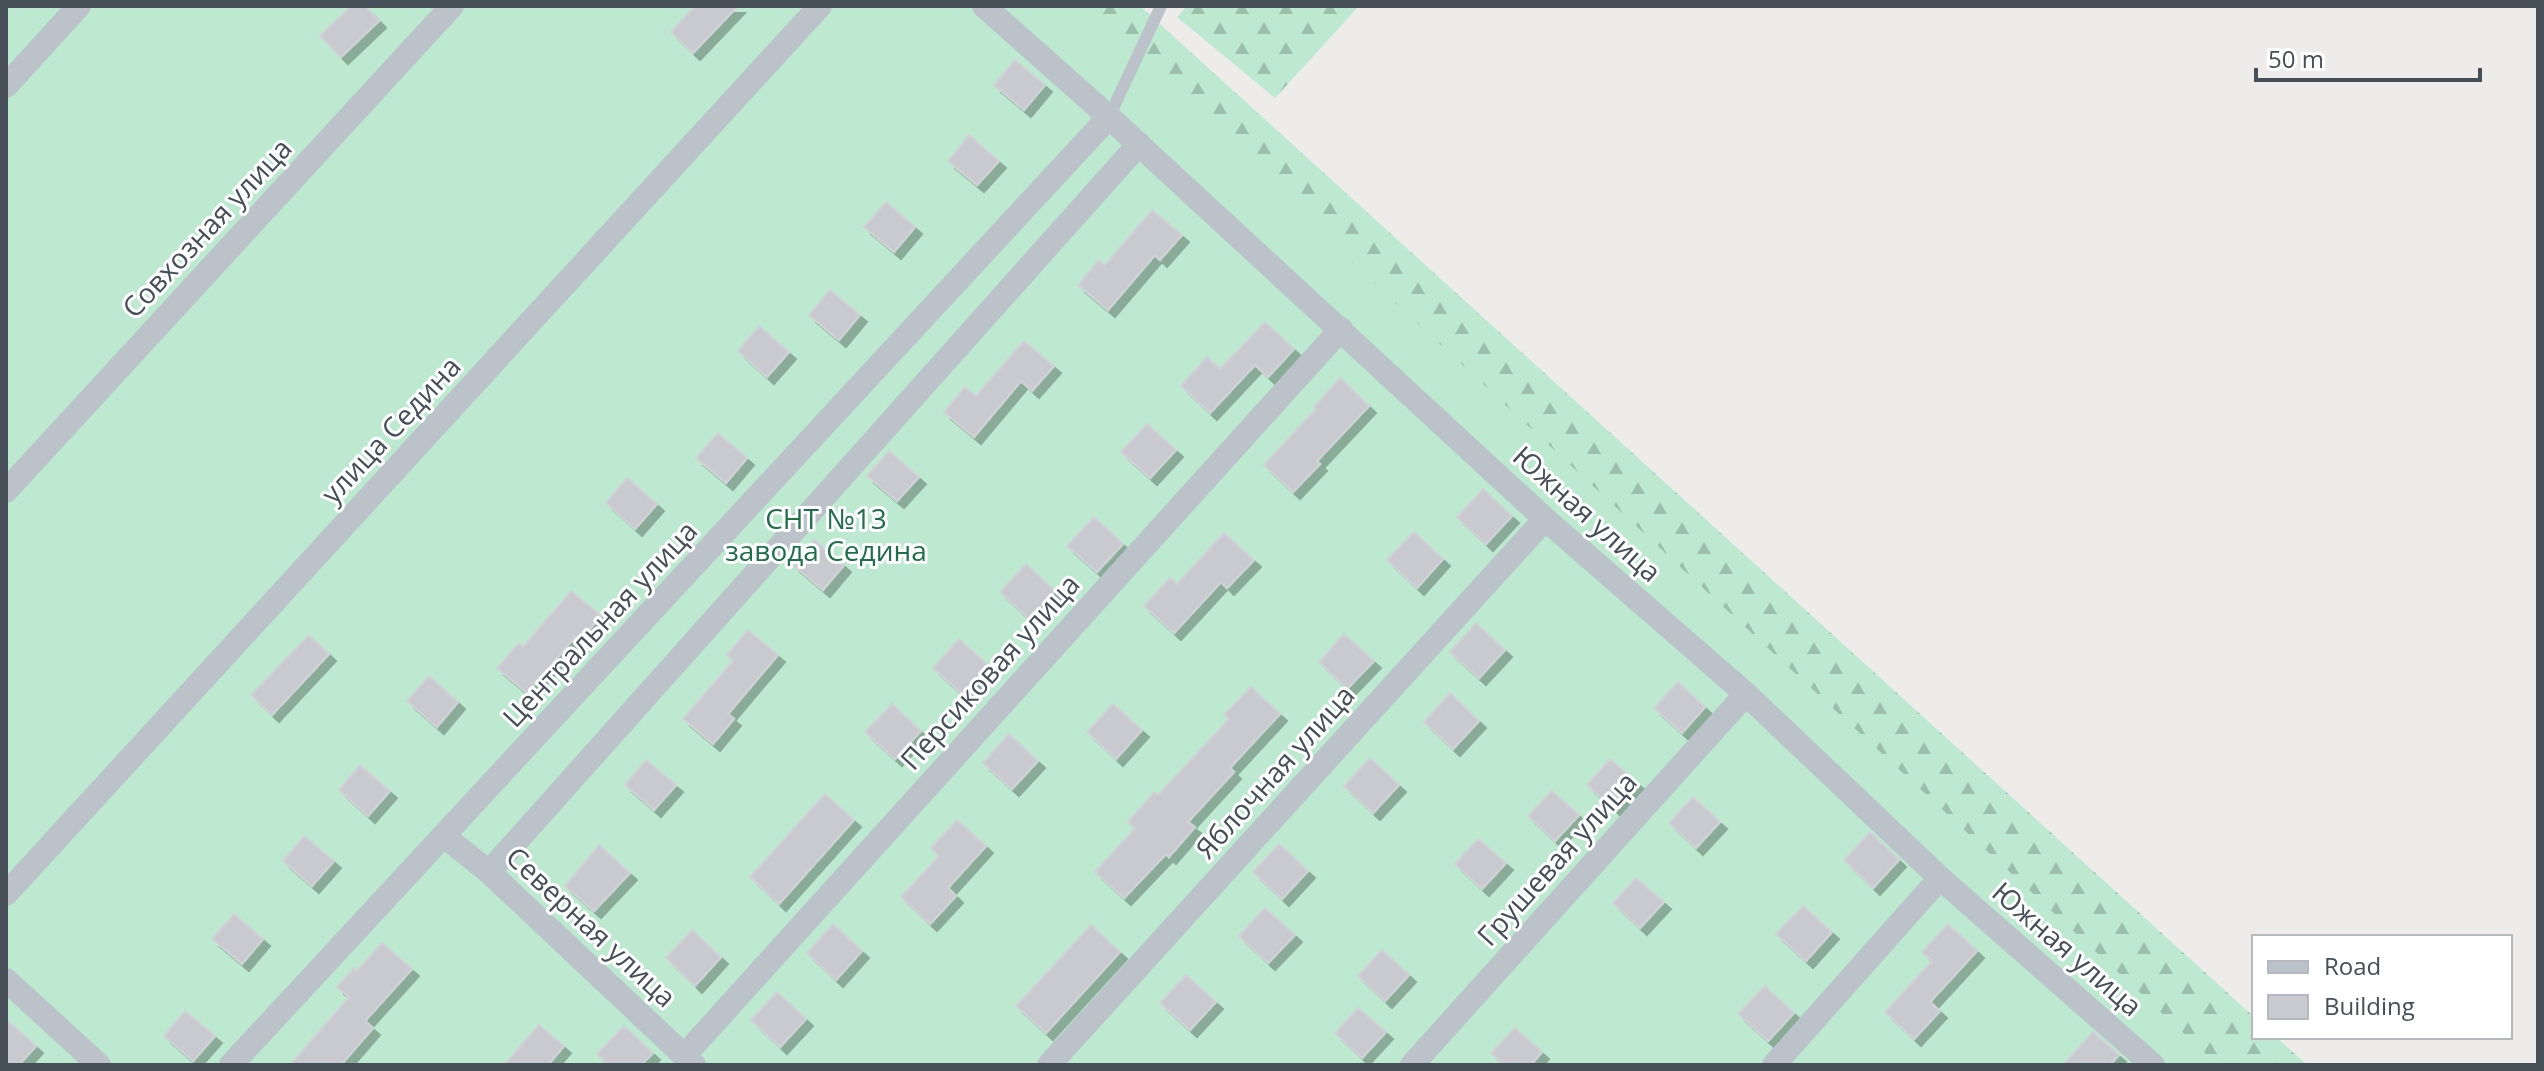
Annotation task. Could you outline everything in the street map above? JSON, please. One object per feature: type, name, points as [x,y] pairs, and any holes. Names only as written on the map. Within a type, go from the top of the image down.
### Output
[{"type":"street","points":[[6,86],[79,6]]},
{"type":"street","name":"Совхозная улица","points":[[6,491],[452,6]]},
{"type":"street","name":"улица Седина","points":[[6,894],[820,6]]},
{"type":"street","name":"Южная улица","points":[[984,6],[1139,144],[1545,519],[1746,694],[1940,878],[2148,1063]]},
{"type":"street","name":"Центральная улица","points":[[231,1065],[1109,117]]},
{"type":"street","points":[[489,872],[1139,144]]},
{"type":"street","name":"Персиковая улица","points":[[689,1060],[1341,329]]},
{"type":"street","name":"Яблочная улица","points":[[1049,1065],[1545,519]]},
{"type":"street","name":"Грушевая улица","points":[[1412,1065],[1746,694]]},
{"type":"street","name":"Северная улица","points":[[444,836],[489,872],[689,1060]]},
{"type":"street","points":[[1774,1065],[1940,878]]},
{"type":"street","points":[[6,980],[99,1065]]},
{"type":"lane","points":[[1109,117],[1161,6]]},
{"type":"green space","name":"СНТ №13 завода Седина","points":[[6,6],[1075,6],[2218,1065],[6,1065]]},
{"type":"green space","points":[[1017,6],[1140,6],[2252,1015],[2252,1039],[2278,1039],[2307,1065],[2197,1065]]},
{"type":"green space","points":[[1187,6],[1359,6],[1275,98],[1177,17]]},
{"type":"building","points":[[351,6],[365,6],[379,21],[341,57],[320,36]]},
{"type":"building","points":[[695,6],[738,6],[693,53],[671,32]]},
{"type":"building","points":[[1015,60],[1045,85],[1024,110],[994,85]]},
{"type":"building","points":[[969,135],[999,161],[977,185],[948,161]]},
{"type":"building","points":[[886,202],[915,227],[894,252],[864,227]]},
{"type":"building","points":[[1152,210],[1182,235],[1160,260],[1155,255],[1108,310],[1078,285],[1099,260],[1105,265]]},
{"type":"building","points":[[830,290],[860,315],[839,340],[809,315]]},
{"type":"building","points":[[1265,322],[1294,349],[1268,377],[1255,365],[1210,413],[1181,386],[1207,357],[1220,369]]},
{"type":"building","points":[[759,326],[789,352],[767,377],[738,351]]},
{"type":"building","points":[[1024,341],[1054,366],[1032,391],[1021,381],[974,437],[944,412],[965,387],[976,396]]},
{"type":"building","points":[[1340,378],[1369,406],[1317,461],[1320,464],[1293,492],[1264,465]]},
{"type":"building","points":[[1147,424],[1176,450],[1150,478],[1121,452]]},
{"type":"building","points":[[718,433],[747,458],[726,483],[696,458]]},
{"type":"building","points":[[889,451],[919,477],[897,501],[867,476]]},
{"type":"building","points":[[627,478],[657,504],[635,529],[606,503]]},
{"type":"building","points":[[1483,489],[1512,516],[1486,544],[1457,517]]},
{"type":"building","points":[[1094,517],[1123,544],[1097,572],[1067,546]]},
{"type":"building","points":[[1414,532],[1443,559],[1417,588],[1387,560]]},
{"type":"building","points":[[1224,533],[1254,560],[1227,588],[1221,582],[1174,633],[1144,606],[1170,578],[1177,584]]},
{"type":"building","points":[[815,540],[844,565],[823,590],[793,565]]},
{"type":"building","points":[[1026,564],[1055,591],[1029,619],[1000,592]]},
{"type":"building","points":[[571,591],[601,616],[580,641],[575,637],[527,693],[497,668],[519,643],[523,647]]},
{"type":"building","points":[[1476,623],[1505,650],[1479,678],[1450,652]]},
{"type":"building","points":[[748,630],[778,655],[728,714],[734,719],[713,744],[683,719],[733,661],[727,655]]},
{"type":"building","points":[[1344,634],[1374,661],[1347,689],[1319,662]]},
{"type":"building","points":[[309,635],[329,654],[272,715],[251,695]]},
{"type":"building","points":[[959,639],[989,666],[962,694],[933,668]]},
{"type":"building","points":[[429,676],[458,702],[437,727],[407,701]]},
{"type":"building","points":[[1678,682],[1705,707],[1682,733],[1654,708]]},
{"type":"building","points":[[1251,687],[1280,714],[1230,768],[1234,772],[1188,822],[1195,827],[1169,857],[1166,854],[1124,898],[1095,872],[1135,828],[1128,822],[1154,792],[1158,795],[1229,719],[1224,715]]},
{"type":"building","points":[[1450,693],[1479,721],[1453,749],[1424,722]]},
{"type":"building","points":[[892,704],[921,731],[895,759],[865,732]]},
{"type":"building","points":[[1113,704],[1142,730],[1116,759],[1087,732]]},
{"type":"building","points":[[1009,734],[1038,761],[1012,789],[983,763]]},
{"type":"building","points":[[1370,758],[1399,785],[1373,813],[1344,786]]},
{"type":"building","points":[[1610,759],[1638,783],[1614,809],[1587,785]]},
{"type":"building","points":[[646,760],[676,785],[654,810],[625,785]]},
{"type":"building","points":[[360,765],[390,791],[368,816],[339,790]]},
{"type":"building","points":[[1552,791],[1579,815],[1555,841],[1528,816]]},
{"type":"building","points":[[825,794],[854,820],[779,904],[750,877]]},
{"type":"building","points":[[1693,797],[1720,822],[1696,848],[1669,823]]},
{"type":"building","points":[[957,820],[986,846],[948,888],[956,896],[930,924],[901,897],[939,856],[931,848]]},
{"type":"building","points":[[1870,832],[1899,860],[1873,888],[1844,860]]},
{"type":"building","points":[[304,836],[334,861],[312,886],[283,861]]},
{"type":"building","points":[[1478,839],[1506,863],[1482,889],[1455,864]]},
{"type":"building","points":[[1279,844],[1308,871],[1282,899],[1253,872]]},
{"type":"building","points":[[599,845],[630,873],[594,911],[565,886]]},
{"type":"building","points":[[1636,878],[1664,902],[1640,928],[1613,903]]},
{"type":"building","points":[[1803,906],[1832,932],[1806,961],[1776,934]]},
{"type":"building","points":[[1265,908],[1295,935],[1268,963],[1239,936]]},
{"type":"building","points":[[234,914],[263,939],[242,964],[212,939]]},
{"type":"building","points":[[833,924],[862,951],[836,980],[807,953]]},
{"type":"building","points":[[1948,924],[1977,951],[1930,1002],[1940,1011],[1914,1039],[1885,1012],[1932,961],[1922,952]]},
{"type":"building","points":[[1091,925],[1120,952],[1046,1033],[1016,1006]]},
{"type":"building","points":[[692,930],[721,957],[695,986],[666,958]]},
{"type":"building","points":[[382,943],[412,969],[365,1021],[373,1028],[341,1065],[290,1065],[349,997],[337,987],[354,968],[357,971]]},
{"type":"building","points":[[1382,950],[1409,975],[1385,1001],[1358,976]]},
{"type":"building","points":[[1186,975],[1216,1002],[1190,1030],[1160,1003]]},
{"type":"building","points":[[1765,986],[1794,1013],[1768,1041],[1738,1014]]},
{"type":"building","points":[[777,992],[806,1019],[780,1047],[751,1020]]},
{"type":"building","points":[[1358,1008],[1386,1032],[1362,1058],[1335,1033]]},
{"type":"building","points":[[185,1011],[215,1036],[193,1061],[164,1036]]},
{"type":"building","points":[[6,1019],[36,1046],[19,1065],[6,1065]]},
{"type":"building","points":[[539,1025],[564,1046],[548,1065],[504,1065]]},
{"type":"building","points":[[624,1026],[653,1053],[641,1065],[609,1065],[597,1054]]},
{"type":"building","points":[[1515,1028],[1542,1052],[1531,1065],[1504,1065],[1491,1053]]},
{"type":"building","points":[[2093,1032],[2119,1055],[2110,1065],[2063,1065]]}]
